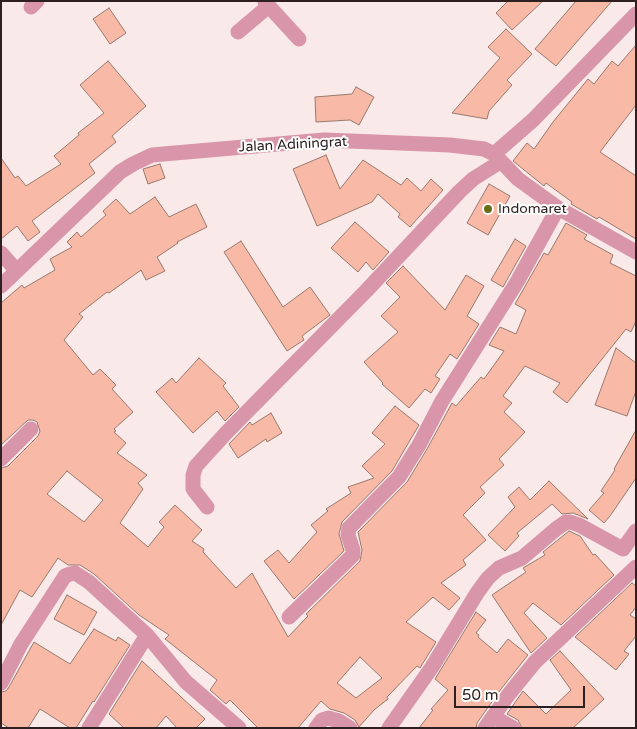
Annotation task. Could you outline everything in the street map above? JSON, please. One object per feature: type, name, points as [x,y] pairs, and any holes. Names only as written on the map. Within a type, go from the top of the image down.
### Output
[{"type":"street","points":[[238,32],[264,10],[265,2]]},
{"type":"street","points":[[265,2],[299,39]]},
{"type":"street","points":[[207,507],[193,489],[193,476],[196,466],[226,433],[379,278],[459,192],[497,158],[636,14]]},
{"type":"street","name":"Jalan Adiningrat","points":[[1,286],[120,172],[152,155],[324,140],[472,147],[484,149],[497,158]]},
{"type":"street","points":[[497,158],[518,179],[558,208],[636,252]]},
{"type":"street","points":[[289,617],[353,555],[348,535],[349,528],[399,477],[450,386],[516,282],[558,208]]},
{"type":"street","points":[[1,253],[16,270]]},
{"type":"street","points":[[1,459],[31,429]]},
{"type":"street","points":[[389,728],[428,674],[488,578],[499,568],[522,558],[566,522],[579,525],[623,549],[636,561]]},
{"type":"street","points":[[623,549],[636,531]]},
{"type":"street","points":[[513,728],[490,722],[509,694],[535,662],[636,567]]},
{"type":"street","points":[[1,683],[21,644],[65,576],[75,574],[89,582],[147,634],[186,682],[239,728]]},
{"type":"street","points":[[89,728],[147,634]]},
{"type":"street","points":[[316,728],[322,720],[328,718],[339,721],[350,728]]},
{"type":"building","points":[[508,1],[543,1],[512,30],[496,13]]},
{"type":"building","points":[[576,1],[612,1],[556,66],[535,49]]},
{"type":"building","points":[[109,8],[126,33],[110,44],[93,19]]},
{"type":"building","points":[[506,29],[532,54],[507,80],[512,85],[489,111],[487,119],[452,113],[500,58],[488,47]]},
{"type":"building","points":[[636,45],[636,105],[600,152],[636,176],[636,239],[599,217],[597,219],[571,204],[572,202],[546,183],[544,186],[513,161],[527,143],[534,149],[588,79],[594,84],[612,61],[618,66]]},
{"type":"building","points":[[108,61],[146,106],[112,136],[116,142],[89,164],[95,173],[32,221],[40,232],[28,241],[17,226],[1,239],[1,158],[15,178],[18,176],[26,186],[61,164],[54,156],[79,135],[78,133],[104,113],[80,85]]},
{"type":"building","points":[[356,87],[374,97],[359,125],[350,120],[316,122],[315,97],[352,94]]},
{"type":"building","points":[[326,155],[340,189],[363,160],[401,185],[407,178],[421,191],[431,179],[443,190],[410,227],[398,217],[400,214],[378,194],[372,202],[317,226],[293,169]]},
{"type":"building","points":[[160,164],[165,178],[148,184],[143,169]]},
{"type":"building","name":"Indomaret","points":[[489,184],[510,196],[488,235],[467,223]]},
{"type":"building","points":[[155,197],[169,217],[196,204],[207,227],[177,242],[157,257],[165,271],[146,280],[141,270],[109,293],[107,292],[79,314],[83,317],[64,340],[93,375],[100,369],[116,385],[112,389],[133,412],[114,429],[116,431],[114,432],[126,443],[117,453],[147,475],[138,483],[143,489],[120,523],[148,547],[164,527],[159,522],[175,505],[202,530],[192,541],[204,549],[203,552],[236,588],[252,573],[288,637],[308,616],[306,614],[360,561],[362,550],[358,532],[407,482],[452,403],[456,406],[481,377],[484,379],[504,351],[489,345],[500,327],[516,334],[526,310],[515,304],[544,253],[548,255],[566,223],[587,235],[584,239],[613,255],[610,263],[636,276],[636,321],[631,332],[626,329],[567,403],[553,392],[560,383],[525,366],[503,396],[512,403],[504,412],[525,432],[499,459],[504,465],[480,487],[485,493],[463,515],[486,540],[463,560],[466,565],[441,583],[460,598],[449,610],[433,597],[406,622],[436,642],[420,668],[417,666],[387,697],[388,699],[374,710],[359,727],[355,720],[344,713],[330,709],[321,701],[298,728],[258,728],[230,700],[226,704],[210,690],[217,680],[165,639],[169,635],[139,615],[94,574],[80,565],[68,565],[58,558],[32,597],[20,590],[1,625],[1,468],[8,466],[38,436],[40,431],[37,422],[28,420],[1,445],[1,303],[22,285],[24,288],[55,270],[50,259],[72,247],[67,242],[77,232],[81,237],[106,215],[103,211],[116,199],[130,214]],"holes":[[[67,471],[103,500],[84,522],[47,494]],[[360,657],[382,678],[356,698],[337,683]]]},
{"type":"building","points":[[355,222],[389,252],[373,270],[366,262],[358,272],[331,248]]},
{"type":"building","points":[[515,239],[526,246],[503,287],[491,280]]},
{"type":"building","points":[[241,241],[283,307],[310,287],[330,315],[302,336],[304,340],[287,351],[224,252]]},
{"type":"building","points":[[403,266],[445,310],[466,275],[484,286],[467,316],[479,324],[457,359],[450,354],[435,376],[440,379],[431,393],[425,389],[409,408],[382,384],[364,362],[398,332],[381,316],[400,297],[386,283]]},
{"type":"building","points":[[616,348],[636,363],[636,391],[627,416],[595,405]]},
{"type":"building","points":[[199,358],[226,383],[223,386],[239,407],[225,421],[217,411],[193,433],[156,392],[172,378],[176,383]]},
{"type":"building","points":[[395,406],[419,425],[392,471],[342,522],[339,534],[344,551],[294,599],[264,561],[278,550],[289,563],[317,532],[311,525],[328,511],[326,509],[351,493],[348,487],[374,478],[362,466],[385,444],[372,433]]},
{"type":"building","points":[[271,413],[282,433],[267,442],[266,439],[238,458],[229,444],[250,422],[252,425]]},
{"type":"building","points":[[636,430],[636,478],[604,523],[589,510],[604,493],[601,491],[615,470]]},
{"type":"building","points":[[549,481],[588,519],[573,513],[562,514],[552,504],[517,533],[519,536],[505,551],[488,535],[515,507],[508,497],[519,487],[530,500]]},
{"type":"building","points":[[569,531],[580,536],[593,555],[595,554],[614,575],[561,625],[533,603],[524,613],[547,638],[531,653],[492,595],[526,572],[523,568],[545,555],[543,552]]},
{"type":"building","points":[[632,583],[636,586],[636,607],[630,615],[636,619],[636,636],[624,651],[629,654],[616,670],[575,637]]},
{"type":"building","points":[[67,595],[97,612],[84,635],[54,619]]},
{"type":"building","points":[[476,612],[486,620],[476,633],[479,635],[478,637],[497,653],[508,639],[528,655],[501,689],[477,723],[476,728],[419,728],[433,710],[431,709],[448,690],[435,679]]},
{"type":"building","points":[[94,629],[116,641],[118,637],[130,645],[76,728],[70,728],[40,709],[28,728],[9,728],[1,723],[1,692],[6,691],[9,687],[34,642],[70,664]]},
{"type":"building","points":[[560,651],[604,699],[573,728],[522,728],[518,720],[507,714],[523,691],[546,714],[571,690],[550,660]]},
{"type":"building","points":[[142,661],[205,719],[196,728],[177,728],[166,716],[156,728],[124,728],[109,714]]},
{"type":"place","name":"Indomaret","points":[[488,209]]}]
